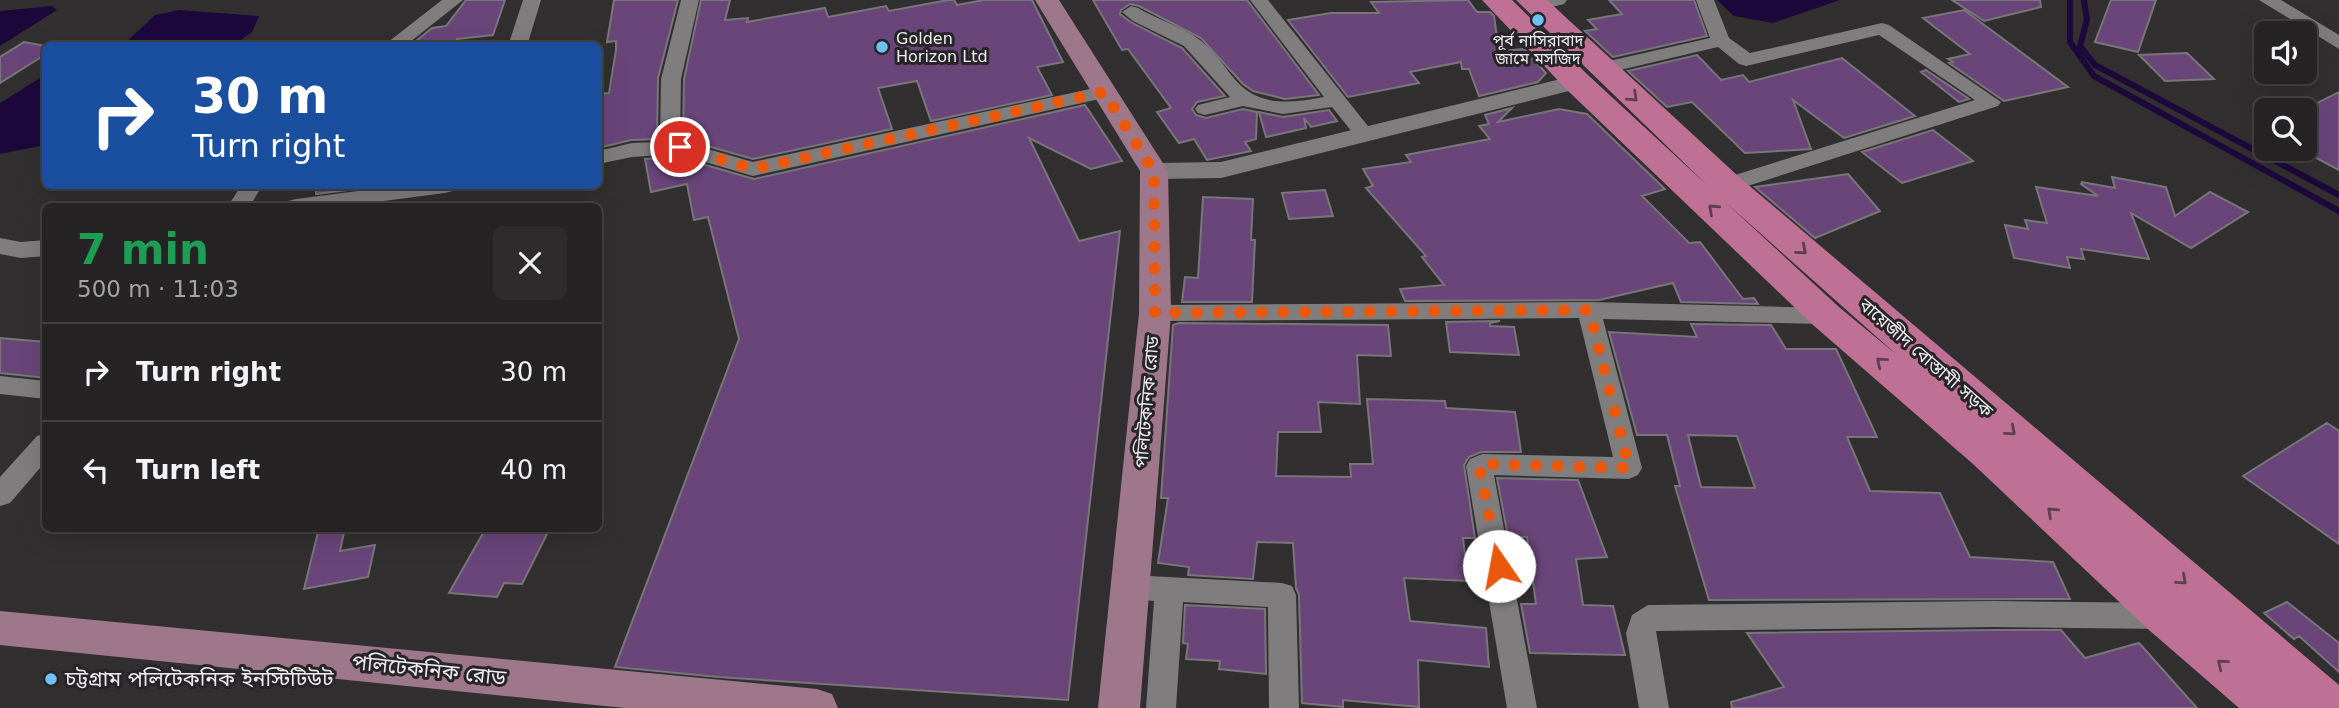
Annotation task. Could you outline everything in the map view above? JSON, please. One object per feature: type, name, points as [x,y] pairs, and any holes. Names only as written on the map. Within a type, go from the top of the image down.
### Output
[{"type":"main road","points":[[1047,0],[1154,172]]},
{"type":"main road","name":"বায়েজীদ বোস্তামী সড়ক","points":[[1496,0],[1727,185],[2330,708]]},
{"type":"main road","name":"বায়েজীদ বোস্তামী সড়ক","points":[[1541,2],[1590,75],[1826,316],[1989,453],[2165,616],[2274,708]]},
{"type":"main road","name":"পলিটেকনিক রোড","points":[[1119,708],[1155,313],[1154,172]]},
{"type":"main road","name":"পলিটেকনিক রোড","points":[[0,628],[817,708]]},
{"type":"street","points":[[397,42],[454,0]]},
{"type":"street","points":[[518,42],[532,0]]},
{"type":"street","points":[[670,148],[671,79],[690,0]]},
{"type":"street","points":[[1144,0],[1149,6],[1132,12],[1147,22],[1178,33],[1200,49],[1236,93],[1247,99],[1261,106],[1294,110],[1337,100]]},
{"type":"street","points":[[1259,0],[1364,134]]},
{"type":"street","points":[[1705,0],[1721,41],[1746,60],[1882,29],[1991,102],[1727,185]]},
{"type":"street","points":[[2268,0],[2339,43]]},
{"type":"street","points":[[1154,172],[1221,170],[1721,41]]},
{"type":"street","points":[[602,157],[632,150],[680,147],[753,169],[1104,92]]},
{"type":"street","points":[[1205,109],[1247,99]]},
{"type":"street","points":[[318,203],[423,189]]},
{"type":"street","points":[[0,246],[21,250],[42,248]]},
{"type":"street","points":[[1522,708],[1479,466],[1629,468],[1589,310]]},
{"type":"street","points":[[1155,313],[1589,310],[1826,316]]},
{"type":"street","points":[[0,385],[42,390]]},
{"type":"street","points":[[0,495],[42,448]]},
{"type":"street","points":[[1130,587],[1282,595],[1284,708]]},
{"type":"street","points":[[1161,708],[1169,589]]},
{"type":"street","points":[[1654,708],[1641,633],[1642,624],[1648,618],[1994,614],[2165,616]]},
{"type":"shaded area","points":[[1717,0],[1840,0],[1773,23],[1734,16]]},
{"type":"shaded area","points":[[52,6],[57,10],[0,46],[0,11]]},
{"type":"shaded area","points":[[179,10],[259,16],[252,32],[238,42],[126,42],[155,15]]},
{"type":"shaded area","points":[[42,77],[42,146],[0,154],[0,103]]},
{"type":"building","points":[[466,0],[505,0],[493,35],[457,39],[456,42],[415,42],[432,28],[446,26]]},
{"type":"building","points":[[614,0],[678,0],[658,78],[657,139],[631,140],[602,147],[602,94],[609,93],[616,50],[616,41],[607,42]]},
{"type":"building","points":[[701,0],[730,0],[725,20],[748,18],[747,22],[825,8],[828,17],[886,6],[889,11],[948,0],[954,0],[957,5],[984,0],[1032,0],[1063,62],[1037,67],[1052,95],[931,121],[917,81],[878,88],[892,129],[753,159],[683,139],[684,79]]},
{"type":"building","points":[[1093,0],[1247,0],[1319,95],[1285,99],[1253,91],[1243,84],[1201,38],[1130,4],[1121,10],[1120,14],[1132,23],[1182,48],[1225,96],[1197,102],[1192,109],[1196,115],[1206,118],[1243,109],[1257,112],[1256,139],[1245,142],[1251,151],[1207,160],[1194,139],[1179,143],[1157,112],[1171,108],[1128,49],[1122,50]]},
{"type":"building","points":[[1468,0],[1477,12],[1490,12],[1494,16],[1499,51],[1524,49],[1546,73],[1538,82],[1479,96],[1469,69],[1462,69],[1461,62],[1410,72],[1419,83],[1348,97],[1288,20],[1331,13],[1379,13],[1371,2]]},
{"type":"building","points":[[1609,0],[1694,0],[1707,36],[1613,57],[1585,31],[1597,29],[1588,20],[1622,14]]},
{"type":"building","points":[[1952,0],[2040,0],[2041,7],[1984,21]]},
{"type":"building","points":[[2111,0],[2156,0],[2138,52],[2095,42]]},
{"type":"building","points":[[1964,10],[2068,87],[2004,101],[1949,63],[1953,62],[1948,59],[1970,54],[1923,18]]},
{"type":"building","points":[[24,42],[42,45],[42,57],[0,83],[0,57]]},
{"type":"building","points":[[2187,53],[2214,79],[2165,81],[2139,55]]},
{"type":"building","points":[[1697,55],[1721,80],[1743,75],[1749,82],[1842,58],[1915,116],[1844,138],[1793,100],[1811,149],[1745,153],[1692,102],[1667,107],[1628,71]]},
{"type":"building","points":[[1926,70],[1969,99],[1959,102],[1921,72]]},
{"type":"building","points":[[2339,92],[2339,170],[2317,158],[2317,103]]},
{"type":"building","points":[[1085,105],[1122,161],[1091,169],[1029,138],[1079,241],[1120,231],[1068,700],[718,677],[615,667],[739,339],[708,217],[694,220],[687,184],[651,192],[645,159],[678,157],[754,179]]},
{"type":"building","points":[[1512,108],[1498,122],[1559,109],[1587,114],[1665,189],[1642,196],[1689,243],[1700,242],[1743,299],[1754,298],[1758,304],[1681,302],[1673,283],[1599,300],[1405,301],[1400,289],[1444,285],[1422,257],[1426,256],[1366,188],[1373,186],[1363,169],[1411,162],[1406,155],[1490,139],[1479,126],[1489,124],[1485,115]]},
{"type":"building","points":[[1329,110],[1337,121],[1311,127],[1304,118],[1306,128],[1266,137],[1259,112],[1283,117]]},
{"type":"building","points":[[1933,130],[1973,161],[1902,183],[1862,152]]},
{"type":"building","points":[[1848,174],[1880,211],[1815,238],[1755,187]]},
{"type":"building","points":[[2112,177],[2166,187],[2175,216],[2210,192],[2248,212],[2191,248],[2131,213],[2149,259],[2081,249],[2084,259],[2067,257],[2070,268],[2014,258],[2005,225],[2028,229],[2025,220],[2047,223],[2036,187],[2098,196],[2081,184],[2082,182],[2115,188]]},
{"type":"building","points":[[316,189],[355,189],[316,194]]},
{"type":"building","points":[[1325,190],[1333,216],[1289,219],[1282,193]]},
{"type":"building","points":[[1203,197],[1253,199],[1251,240],[1255,240],[1252,302],[1182,302],[1185,277],[1198,278]]},
{"type":"building","points":[[1500,321],[1490,323],[1490,326],[1514,327],[1519,355],[1450,352],[1446,322]]},
{"type":"building","points":[[1691,324],[1771,325],[1786,349],[1836,349],[1877,437],[1847,437],[1870,491],[1940,493],[1970,557],[2053,562],[2070,599],[1709,600],[1675,486],[1680,486],[1667,435],[1637,435],[1609,332],[1697,337]],"holes":[[[1688,435],[1737,436],[1755,488],[1701,487]]]},
{"type":"building","points":[[1173,325],[1388,325],[1391,356],[1357,355],[1360,404],[1318,402],[1321,432],[1278,432],[1276,476],[1351,477],[1350,464],[1373,464],[1367,399],[1445,401],[1446,408],[1515,412],[1521,452],[1481,452],[1469,457],[1464,465],[1475,538],[1463,538],[1468,581],[1404,578],[1410,621],[1486,628],[1489,667],[1418,660],[1419,707],[1343,700],[1343,707],[1302,703],[1299,595],[1296,588],[1293,543],[1257,542],[1253,579],[1188,575],[1189,567],[1158,563],[1168,498],[1161,498]]},
{"type":"building","points":[[0,338],[42,342],[42,378],[0,373]]},
{"type":"building","points":[[2327,423],[2339,431],[2339,544],[2243,476]]},
{"type":"building","points":[[1497,478],[1578,480],[1607,557],[1576,559],[1583,605],[1613,606],[1625,655],[1530,653],[1521,604],[1536,604],[1527,537],[1508,537]]},
{"type":"building","points":[[318,532],[344,532],[340,551],[375,545],[368,577],[304,589]]},
{"type":"building","points":[[484,532],[548,532],[522,584],[504,583],[497,597],[449,593]]},
{"type":"building","points":[[2287,602],[2339,643],[2339,672],[2299,636],[2294,639],[2264,613]]},
{"type":"building","points":[[1185,605],[1265,609],[1266,674],[1219,669],[1220,661],[1186,659],[1188,644],[1183,643]]},
{"type":"building","points":[[2061,630],[2085,658],[2139,643],[2197,708],[1732,708],[1731,702],[1784,687],[1747,633]]},
{"type":"waterway","points":[[2070,0],[2070,42],[2094,76],[2339,211]]},
{"type":"waterway","points":[[2084,0],[2087,20],[2080,46],[2095,65],[2339,195]]},
{"type":"place","name":"পূর্ব নাসিরাবাদ জামে মসজিদ","points":[[1538,20]]},
{"type":"place","name":"Golden Horizon Ltd","points":[[882,47]]},
{"type":"place","name":"চট্টগ্রাম পলিটেকনিক ইনস্টিটিউট","points":[[51,679]]},
{"type":"route","points":[[680,147],[753,169],[1104,92],[1154,172],[1155,313],[1589,310],[1629,468],[1479,466],[1499,566]]}]
